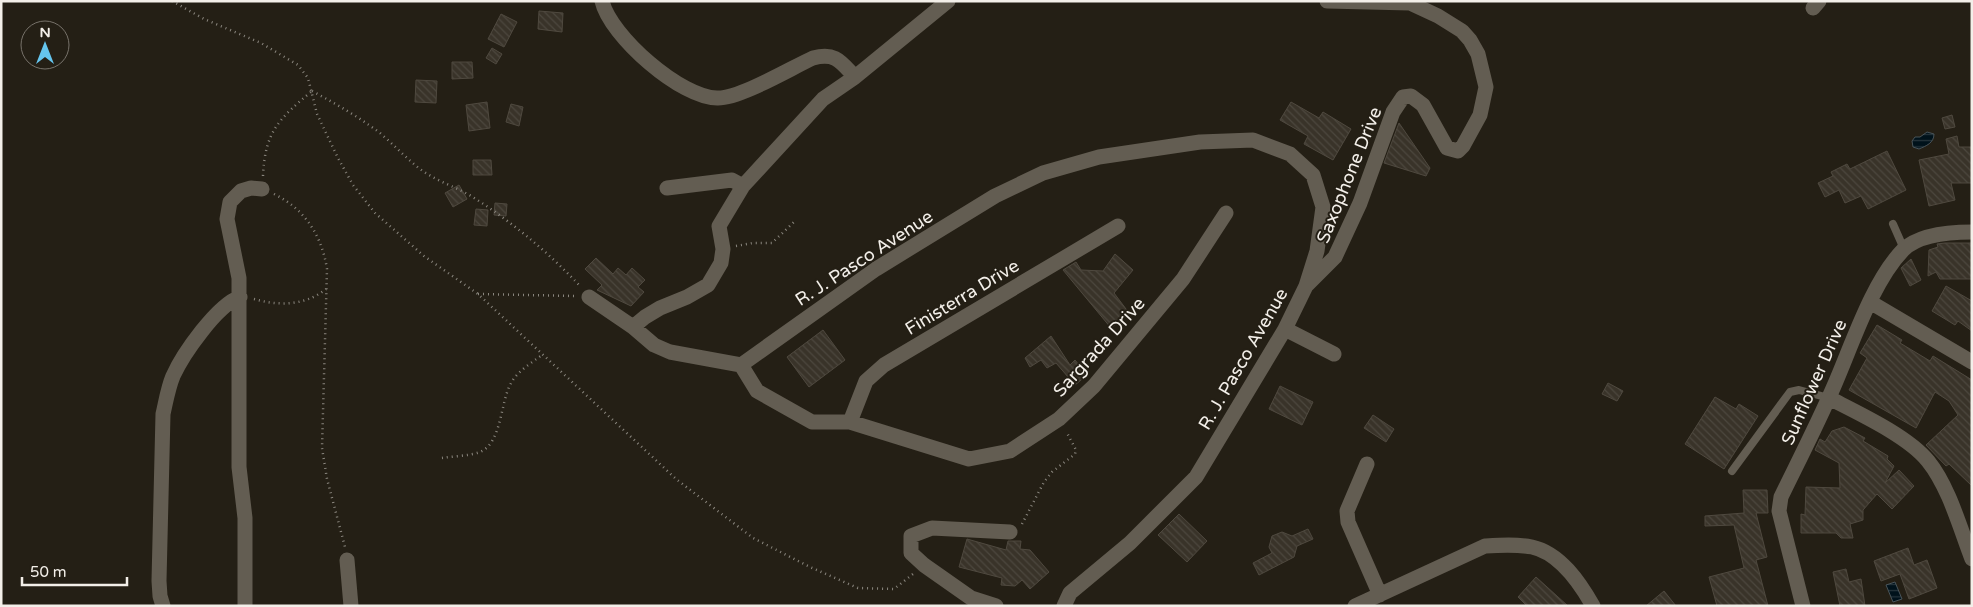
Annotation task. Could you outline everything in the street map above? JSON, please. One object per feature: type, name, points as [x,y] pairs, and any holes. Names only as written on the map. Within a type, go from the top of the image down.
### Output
[{"type":"street","points":[[602,1],[604,10],[619,31],[648,62],[676,83],[701,96],[719,98],[737,94],[813,58],[823,56],[836,58],[855,77]]},
{"type":"street","points":[[634,327],[660,308],[687,297],[708,285],[721,263],[722,249],[719,226],[743,186],[823,99],[855,77],[948,1]]},
{"type":"street","name":"Saxophone Drive","points":[[1306,286],[1335,257],[1360,203],[1393,112],[1403,97],[1411,96],[1423,105],[1447,148],[1458,150],[1464,146],[1480,115],[1486,87],[1483,68],[1474,45],[1462,32],[1438,16],[1410,2],[1327,1]]},
{"type":"street","name":"R. J. Pasco Avenue","points":[[742,365],[876,269],[995,196],[1043,173],[1099,157],[1200,142],[1253,140],[1290,154],[1313,176],[1323,207],[1318,251],[1306,286],[1285,328],[1196,477],[1130,543],[1070,593],[1064,606]]},
{"type":"street","points":[[667,188],[732,180],[743,186]]},
{"type":"street","points":[[245,606],[246,535],[240,467],[240,297],[238,271],[227,219],[230,202],[241,191],[251,188],[262,189]]},
{"type":"street","name":"Sargrada Drive","points":[[742,365],[757,392],[812,422],[850,422],[969,459],[1010,451],[1059,419],[1094,386],[1183,279],[1226,212]]},
{"type":"street","name":"Finisterra Drive","points":[[850,422],[866,381],[884,365],[1118,226]]},
{"type":"street","name":"Sunflower Drive","points":[[1803,606],[1779,505],[1781,497],[1829,398],[1870,302],[1885,273],[1904,249],[1918,240],[1955,232],[1972,232]]},
{"type":"street","points":[[163,606],[159,581],[163,414],[167,393],[182,358],[225,305],[240,297]]},
{"type":"street","points":[[589,297],[634,327],[654,345],[670,352],[742,365]]},
{"type":"street","points":[[1870,302],[1972,362]]},
{"type":"street","points":[[1285,328],[1334,354]]},
{"type":"street","points":[[1829,398],[1891,432],[1928,461],[1941,483],[1972,559]]},
{"type":"street","points":[[1368,464],[1347,512],[1348,522],[1380,595]]},
{"type":"street","points":[[996,606],[970,598],[924,565],[911,553],[911,536],[932,528],[1010,532]]},
{"type":"street","points":[[1355,606],[1485,546],[1518,545],[1534,548],[1549,555],[1566,568],[1582,586],[1592,606]]},
{"type":"street","points":[[347,560],[351,606]]},
{"type":"lane","points":[[1893,224],[1904,249]]},
{"type":"lane","points":[[1732,471],[1790,392],[1799,390],[1829,398]]},
{"type":"path","points":[[172,1],[204,19],[261,43],[298,65],[308,78],[317,114],[338,158],[353,185],[375,213],[424,256],[478,294],[676,479],[752,538],[858,588],[894,589],[924,565]]},
{"type":"path","points":[[312,91],[281,120],[269,137],[264,155],[262,189],[277,195],[306,218],[317,233],[324,251],[327,269],[322,448],[347,560]]},
{"type":"path","points":[[312,91],[361,119],[380,133],[419,168],[440,182],[470,196],[526,236],[563,269],[589,297]]},
{"type":"path","points":[[722,249],[753,243],[772,243],[794,222]]},
{"type":"path","points":[[240,297],[280,304],[292,303],[308,299],[326,289]]},
{"type":"path","points":[[478,294],[589,297]]},
{"type":"path","points":[[442,458],[482,451],[494,441],[501,410],[511,383],[519,373],[542,355]]},
{"type":"path","points":[[1010,532],[1019,530],[1044,482],[1052,472],[1075,454],[1076,450],[1059,419]]},
{"type":"water","points":[[1927,132],[1934,134],[1931,142],[1919,149],[1913,147],[1912,141],[1915,137],[1920,137]]},
{"type":"water","points":[[1895,582],[1902,599],[1893,602],[1886,585]]},
{"type":"building","points":[[539,11],[563,13],[562,32],[538,29]]},
{"type":"building","points":[[501,14],[517,22],[504,47],[488,39]]},
{"type":"building","points":[[492,48],[502,54],[496,64],[486,58]]},
{"type":"building","points":[[452,62],[472,62],[473,78],[452,79]]},
{"type":"building","points":[[416,80],[437,81],[436,103],[415,102]]},
{"type":"building","points":[[487,102],[490,128],[469,131],[466,105]]},
{"type":"building","points":[[1291,102],[1319,118],[1323,112],[1351,129],[1333,160],[1304,144],[1308,136],[1280,120]]},
{"type":"building","points":[[511,104],[523,107],[519,126],[506,122]]},
{"type":"building","points":[[1952,115],[1955,127],[1945,129],[1942,118]]},
{"type":"building","points":[[1399,123],[1430,168],[1426,176],[1384,163]]},
{"type":"building","points":[[1957,136],[1959,147],[1972,147],[1972,183],[1951,183],[1955,200],[1929,206],[1919,160],[1949,154],[1946,139]]},
{"type":"building","points":[[1887,151],[1906,190],[1868,209],[1861,196],[1845,203],[1839,190],[1825,197],[1818,183],[1833,176],[1831,172],[1847,164],[1850,169]]},
{"type":"building","points":[[473,160],[491,160],[492,175],[473,175]]},
{"type":"building","points":[[459,185],[467,199],[453,207],[445,193]]},
{"type":"building","points":[[495,203],[507,204],[506,216],[494,215]]},
{"type":"building","points":[[476,209],[488,210],[487,226],[474,225]]},
{"type":"building","points":[[1972,243],[1972,279],[1940,279],[1936,272],[1928,276],[1929,250],[1938,247],[1937,244]]},
{"type":"building","points":[[1115,254],[1133,270],[1114,293],[1129,313],[1111,328],[1063,270],[1076,262],[1081,270],[1103,271]]},
{"type":"building","points":[[596,258],[613,274],[618,268],[626,275],[632,268],[645,280],[638,287],[644,292],[631,306],[597,290],[602,285],[585,269]]},
{"type":"building","points":[[1911,259],[1921,280],[1910,286],[1901,268]]},
{"type":"building","points":[[1946,286],[1972,301],[1972,331],[1958,321],[1955,325],[1932,311]]},
{"type":"building","points":[[1877,325],[1902,340],[1900,343],[1930,361],[1933,356],[1972,380],[1972,486],[1949,464],[1946,466],[1926,445],[1958,415],[1949,401],[1935,392],[1916,428],[1849,390],[1867,358],[1860,353]]},
{"type":"building","points":[[823,330],[845,360],[809,387],[787,357]]},
{"type":"building","points":[[1051,336],[1070,365],[1075,360],[1087,375],[1075,385],[1056,363],[1047,368],[1041,360],[1030,367],[1025,358]]},
{"type":"building","points":[[1608,383],[1623,391],[1617,401],[1602,394]]},
{"type":"building","points":[[1280,386],[1313,402],[1302,425],[1269,409]]},
{"type":"building","points":[[1715,397],[1736,409],[1739,404],[1758,416],[1724,469],[1685,444]]},
{"type":"building","points":[[1373,415],[1394,429],[1386,442],[1364,428]]},
{"type":"building","points":[[1844,427],[1865,438],[1863,441],[1888,456],[1887,459],[1894,466],[1885,483],[1899,470],[1914,486],[1892,509],[1877,494],[1863,510],[1863,520],[1850,524],[1853,538],[1841,538],[1836,533],[1801,533],[1801,514],[1805,515],[1806,487],[1840,488],[1839,463],[1815,450],[1820,439],[1825,442],[1832,431]]},
{"type":"building","points":[[1743,490],[1767,490],[1768,513],[1756,513],[1767,557],[1756,560],[1768,606],[1717,606],[1709,577],[1744,568],[1734,525],[1705,526],[1705,516],[1744,513]]},
{"type":"building","points":[[1179,514],[1207,541],[1187,562],[1158,535]]},
{"type":"building","points":[[1308,529],[1313,539],[1297,546],[1294,557],[1259,575],[1253,563],[1272,553],[1269,547],[1272,536],[1282,532],[1292,536]]},
{"type":"building","points":[[967,539],[1006,550],[1008,541],[1021,541],[1020,549],[1030,550],[1049,572],[1030,589],[1022,580],[1015,586],[1001,585],[1002,578],[959,567]]},
{"type":"building","points":[[1908,548],[1914,565],[1927,560],[1937,588],[1909,599],[1900,574],[1881,581],[1874,561]]},
{"type":"building","points":[[1846,569],[1849,582],[1861,579],[1865,606],[1840,606],[1833,572]]},
{"type":"building","points":[[1536,577],[1568,606],[1527,606],[1518,597]]},
{"type":"building","points":[[1664,591],[1676,606],[1646,606]]}]
